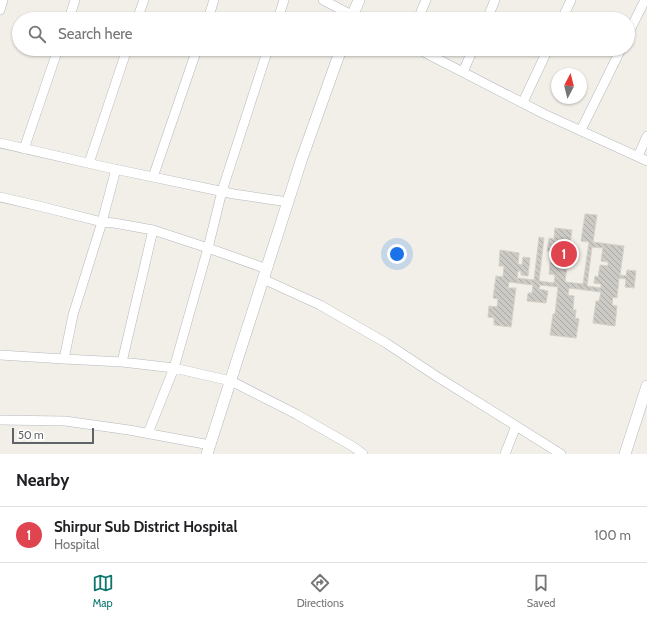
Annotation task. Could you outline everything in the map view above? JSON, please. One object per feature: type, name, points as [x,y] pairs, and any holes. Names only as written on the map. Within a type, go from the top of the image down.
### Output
[{"type":"street","points":[[0,10],[4,0]]},
{"type":"street","points":[[71,12],[75,0]]},
{"type":"street","points":[[140,12],[144,0]]},
{"type":"street","points":[[210,12],[214,0]]},
{"type":"street","points":[[280,12],[284,0]]},
{"type":"street","points":[[323,0],[344,12]]},
{"type":"street","points":[[356,12],[359,0]]},
{"type":"street","points":[[421,12],[426,0]]},
{"type":"street","points":[[490,12],[495,0]]},
{"type":"street","points":[[565,12],[571,0]]},
{"type":"street","points":[[635,20],[645,0]]},
{"type":"street","points":[[24,148],[56,56]]},
{"type":"street","points":[[89,163],[125,56]]},
{"type":"street","points":[[153,177],[195,56]]},
{"type":"street","points":[[148,433],[174,368],[208,248],[222,191],[266,56]]},
{"type":"street","points":[[0,420],[65,421],[148,433],[209,450],[302,158],[338,56]]},
{"type":"street","points":[[432,56],[522,102],[647,161]]},
{"type":"street","points":[[463,72],[470,56]]},
{"type":"street","points":[[522,102],[545,56]]},
{"type":"street","points":[[581,130],[617,56]]},
{"type":"street","points":[[638,156],[647,136]]},
{"type":"street","points":[[0,143],[234,194],[288,202]]},
{"type":"street","points":[[64,359],[73,315],[102,222],[116,169]]},
{"type":"street","points":[[0,197],[102,222],[153,230],[208,248],[265,274],[386,343],[561,454]]},
{"type":"street","points":[[122,362],[153,230]]},
{"type":"street","points":[[0,355],[122,362],[174,368],[231,381],[296,414],[352,446],[363,454]]},
{"type":"street","points":[[625,454],[647,386]]},
{"type":"street","points":[[505,454],[516,426]]},
{"type":"building","points":[[585,214],[597,215],[593,242],[624,246],[620,275],[626,276],[627,270],[636,271],[634,288],[625,287],[626,279],[619,278],[617,298],[613,297],[612,305],[617,306],[615,326],[593,323],[596,301],[599,301],[601,292],[569,288],[568,295],[574,296],[573,310],[576,310],[575,318],[579,319],[576,338],[550,335],[553,314],[555,314],[558,287],[540,285],[539,289],[548,291],[546,303],[527,301],[528,293],[532,293],[533,285],[509,282],[508,288],[516,288],[511,327],[494,325],[494,318],[488,317],[489,306],[497,307],[498,299],[493,298],[496,276],[503,277],[504,266],[499,266],[500,250],[519,253],[518,264],[522,265],[523,257],[530,258],[528,276],[521,275],[521,271],[518,271],[517,278],[534,280],[539,237],[544,238],[539,281],[554,283],[555,275],[549,274],[551,252],[547,251],[549,238],[554,239],[555,228],[572,230],[565,282],[583,284],[589,242],[581,241]],"holes":[[[592,247],[603,248],[601,261],[608,262],[608,266],[600,265],[598,277],[595,276],[594,283],[601,284],[601,288],[587,286]]]},
{"type":"place","name":"Shirpur Sub District Hospital","points":[[564,254]]}]
